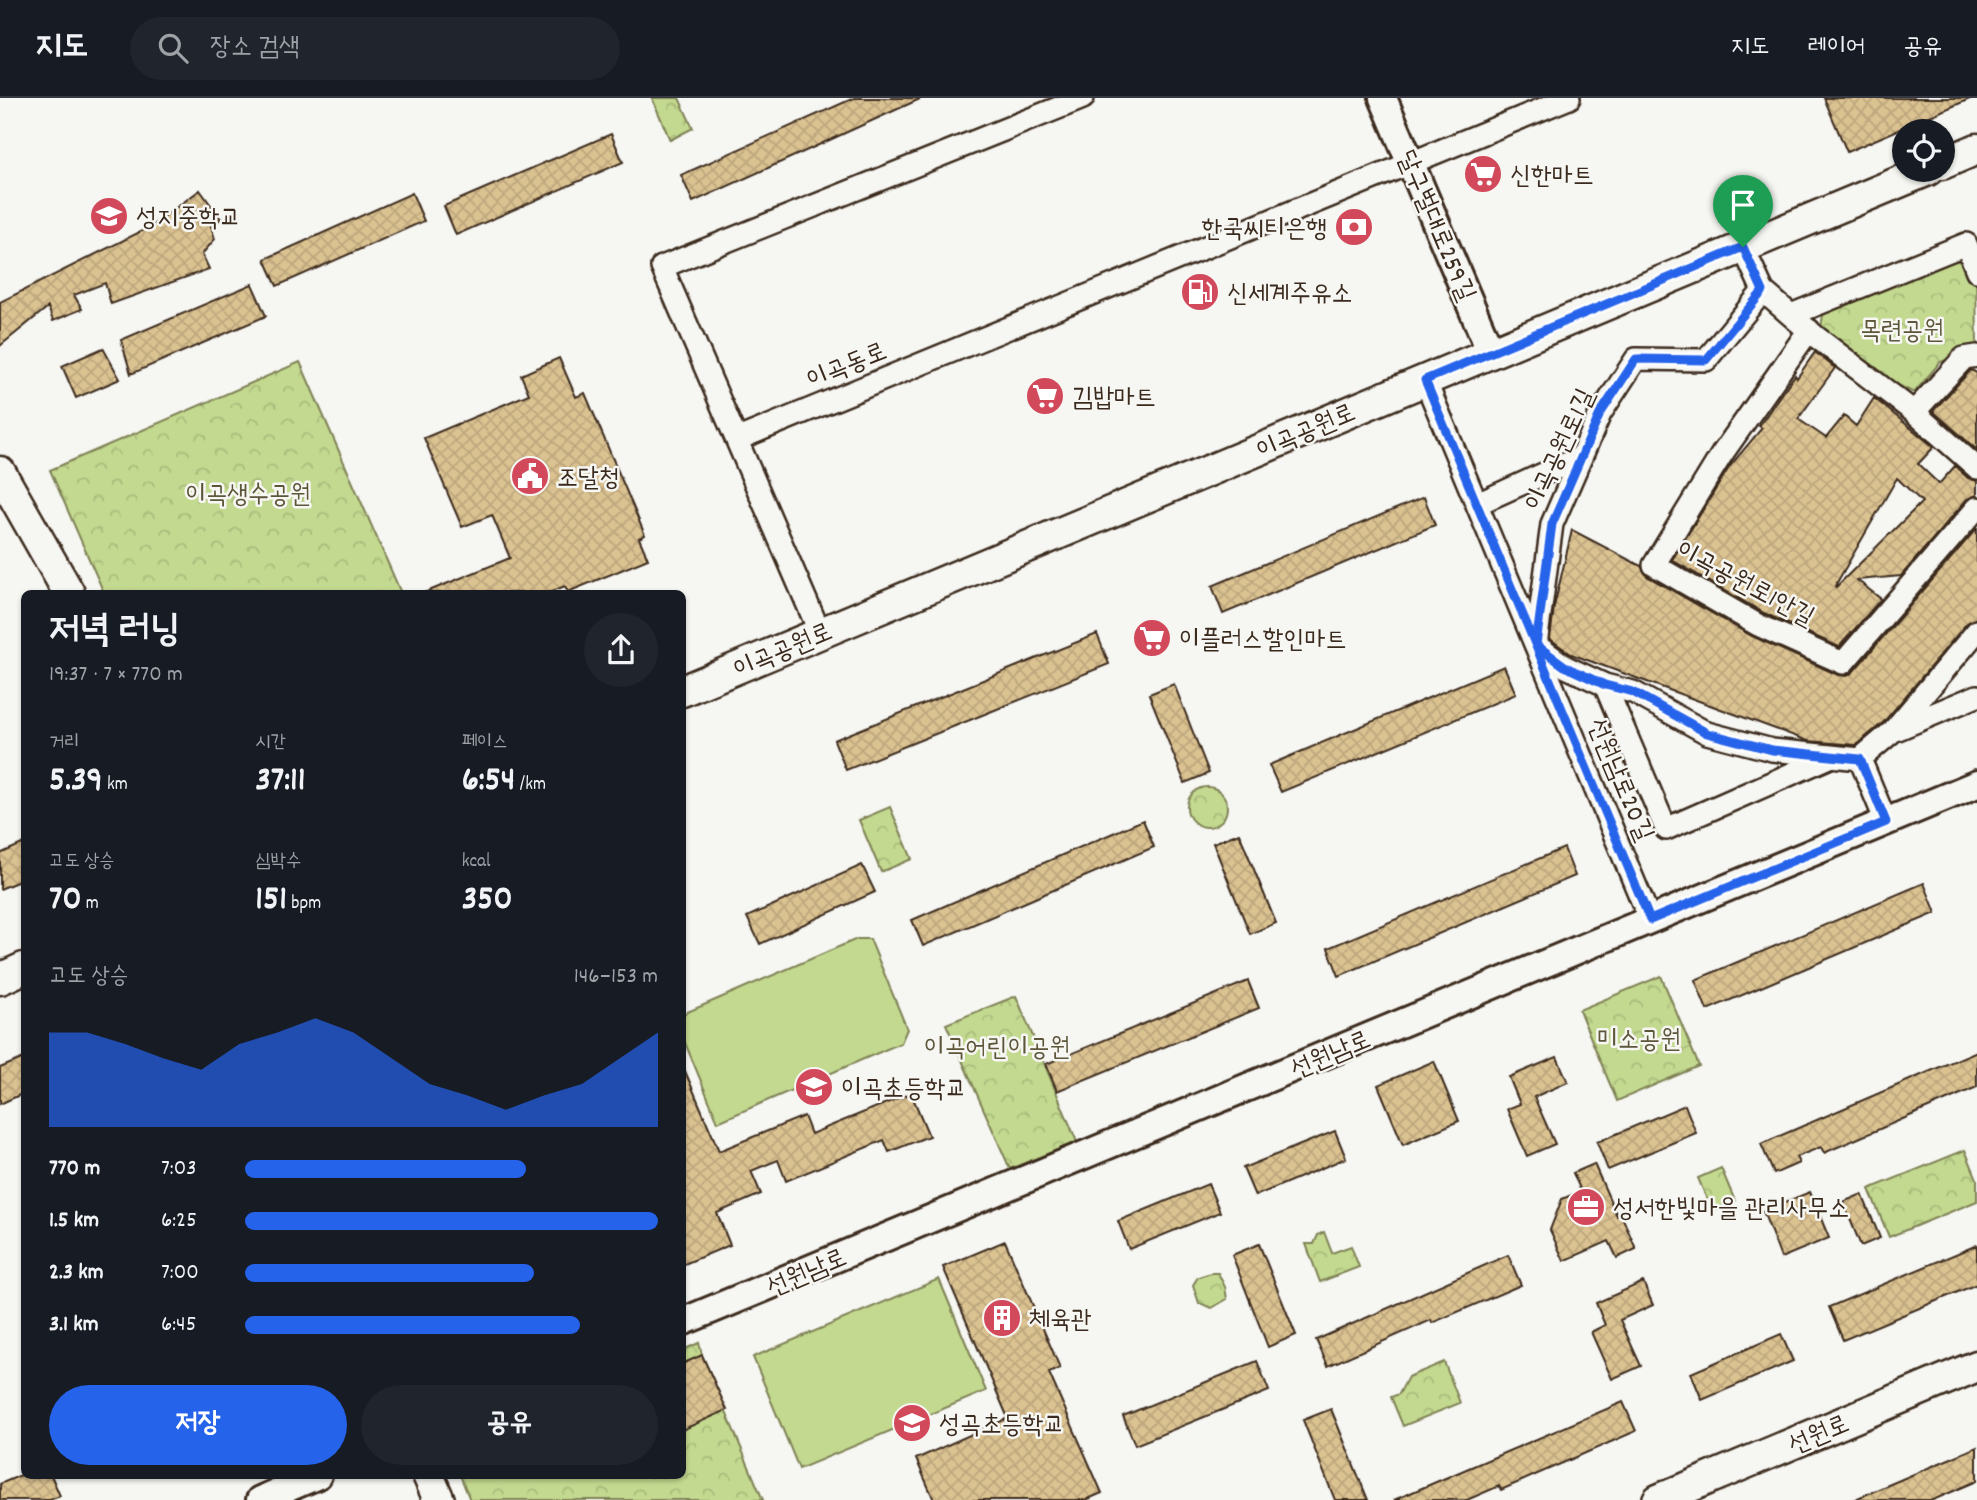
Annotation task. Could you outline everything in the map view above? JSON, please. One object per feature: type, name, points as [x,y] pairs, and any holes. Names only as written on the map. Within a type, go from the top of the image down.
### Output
[{"type":"main road","points":[[1955,158],[1977,149]]},
{"type":"main road","name":"이곡공원로","points":[[686,689],[1899,182]]},
{"type":"main road","points":[[2,481],[67,590]]},
{"type":"main road","points":[[0,979],[21,969]]},
{"type":"main road","name":"선원로","points":[[1658,1500],[1977,1366]]},
{"type":"main road","points":[[430,1479],[439,1500]]},
{"type":"street","points":[[820,633],[662,267],[1053,104],[1083,98]]},
{"type":"street","name":"달구벌대로259길","points":[[1384,98],[1491,353]]},
{"type":"street","name":"이곡동로","points":[[738,439],[1569,98]]},
{"type":"street","points":[[1791,315],[1966,244],[1977,271]]},
{"type":"street","points":[[1743,247],[1763,291],[1914,412],[1977,468]]},
{"type":"street","name":"이곡공원로1길","points":[[1536,645],[1552,524],[1600,414],[1636,359],[1706,360],[1763,291]]},
{"type":"street","name":"이곡공원로1안길","points":[[1809,330],[1722,454],[1654,565],[1758,625],[1843,663],[1977,509]]},
{"type":"street","points":[[1914,412],[1964,358],[1977,356]]},
{"type":"street","name":"선원남로20길","points":[[1425,380],[1650,920]]},
{"type":"street","points":[[1477,504],[1581,457]]},
{"type":"street","points":[[1536,645],[1566,667],[1605,685],[1633,692],[1707,733],[1772,750],[1860,759],[1893,731],[1977,631]]},
{"type":"street","points":[[1605,685],[1666,829],[1832,757]]},
{"type":"street","points":[[1893,731],[1977,696]]},
{"type":"street","points":[[1860,759],[1886,822]]},
{"type":"street","name":"선원남로","points":[[686,1320],[1977,784]]},
{"type":"street","points":[[260,1500],[309,1479]]},
{"type":"green space","points":[[652,98],[679,98],[693,128],[670,140]]},
{"type":"green space","name":"목련공원","points":[[1947,257],[1976,268],[1977,349],[1940,362],[1914,393],[1874,373],[1821,328],[1824,308]]},
{"type":"green space","name":"이곡생수공원","points":[[300,362],[400,590],[103,590],[50,470]]},
{"type":"green space","points":[[1207,787],[1215,788],[1221,793],[1226,799],[1226,815],[1221,821],[1215,826],[1207,827],[1199,826],[1193,821],[1188,815],[1187,807],[1188,799],[1193,793],[1199,788]]},
{"type":"green space","points":[[890,807],[912,859],[881,872],[859,820]]},
{"type":"green space","points":[[857,939],[870,939],[907,1029],[901,1043],[718,1122],[686,1045],[686,1013]]},
{"type":"green space","name":"미소공원","points":[[1661,976],[1699,1066],[1617,1101],[1579,1010]]},
{"type":"green space","name":"이곡어린이공원","points":[[1016,996],[1077,1142],[1010,1169],[946,1024]]},
{"type":"green space","points":[[1965,1150],[1977,1179],[1977,1201],[1889,1237],[1869,1189]]},
{"type":"green space","points":[[1721,1168],[1735,1201],[1712,1211],[1698,1178]]},
{"type":"green space","points":[[1324,1232],[1332,1253],[1351,1246],[1359,1267],[1320,1282],[1306,1244],[1314,1244],[1318,1235]]},
{"type":"green space","points":[[1218,1273],[1227,1299],[1212,1308],[1199,1303],[1193,1285],[1198,1277]]},
{"type":"green space","points":[[939,1279],[986,1391],[799,1469],[753,1357]]},
{"type":"green space","points":[[699,1343],[763,1500],[470,1500],[462,1479],[686,1479],[686,1349]]},
{"type":"green space","points":[[1444,1362],[1460,1403],[1403,1426],[1391,1397],[1399,1394],[1408,1377]]},
{"type":"building","points":[[854,98],[922,98],[693,202],[681,175]]},
{"type":"building","points":[[1824,98],[1972,98],[1923,119],[1892,119],[1892,133],[1847,152]]},
{"type":"building","points":[[611,134],[623,162],[456,235],[444,206]]},
{"type":"building","points":[[200,190],[221,219],[211,226],[215,239],[202,254],[209,269],[111,304],[105,283],[74,295],[82,309],[53,321],[48,307],[0,346],[0,302],[150,227]]},
{"type":"building","points":[[412,193],[424,221],[277,286],[265,259]]},
{"type":"building","points":[[252,284],[266,316],[131,374],[121,340]]},
{"type":"building","points":[[103,348],[120,379],[76,398],[62,366]]},
{"type":"building","points":[[1815,352],[1835,368],[1798,419],[1826,438],[1844,416],[1856,426],[1874,398],[1934,447],[1918,464],[1939,484],[1955,466],[1968,478],[1977,481],[1977,495],[1967,499],[1901,576],[1857,580],[1881,599],[1839,647],[1764,613],[1672,560],[1730,466],[1762,428],[1759,426],[1795,375],[1797,378]],"holes":[[[1897,478],[1922,502],[1836,587],[1835,586]]]},
{"type":"building","name":"조달청","points":[[559,358],[576,397],[585,393],[645,535],[639,538],[648,559],[573,590],[567,590],[565,586],[555,590],[431,590],[510,558],[492,515],[462,527],[424,438],[529,394],[521,375]]},
{"type":"building","points":[[1971,370],[1977,373],[1977,450],[1933,411]]},
{"type":"building","points":[[1424,497],[1435,525],[1223,614],[1212,586]]},
{"type":"building","points":[[1977,528],[1977,618],[1967,623],[1884,722],[1856,745],[1808,741],[1571,654],[1550,639],[1554,607],[1572,530],[1641,566],[1647,576],[1752,636],[1838,675],[1847,676]]},
{"type":"building","points":[[1097,634],[1109,664],[846,770],[834,740]]},
{"type":"building","points":[[1504,666],[1516,694],[1281,792],[1269,765]]},
{"type":"building","points":[[1174,684],[1209,773],[1185,783],[1149,694]]},
{"type":"building","points":[[1143,820],[1154,847],[923,946],[912,920]]},
{"type":"building","points":[[1239,833],[1276,923],[1250,934],[1213,843]]},
{"type":"building","points":[[21,844],[21,880],[0,889],[0,854]]},
{"type":"building","points":[[1564,848],[1575,876],[1339,976],[1328,948]]},
{"type":"building","points":[[862,865],[875,892],[760,944],[747,917]]},
{"type":"building","points":[[1924,883],[1936,913],[1707,1010],[1695,980]]},
{"type":"building","points":[[1248,981],[1259,1008],[1057,1091],[1046,1064]]},
{"type":"building","points":[[1977,1051],[1977,1087],[1824,1153],[1821,1147],[1796,1157],[1799,1163],[1774,1174],[1761,1144]]},
{"type":"building","points":[[1557,1057],[1568,1082],[1534,1097],[1555,1144],[1527,1156],[1507,1109],[1520,1104],[1509,1077]]},
{"type":"building","points":[[21,1059],[21,1094],[0,1104],[0,1068]]},
{"type":"building","points":[[1434,1061],[1459,1121],[1403,1145],[1378,1085]]},
{"type":"building","points":[[686,1073],[719,1151],[804,1116],[811,1134],[911,1093],[929,1136],[889,1152],[884,1140],[786,1181],[778,1160],[751,1171],[761,1194],[717,1213],[730,1245],[686,1263]]},
{"type":"building","points":[[1685,1105],[1696,1133],[1608,1170],[1597,1142]]},
{"type":"building","points":[[1335,1131],[1346,1158],[1255,1196],[1243,1168]]},
{"type":"building","name":"성서한빛마을 관리사무소","points":[[1594,1164],[1617,1216],[1621,1214],[1636,1249],[1617,1258],[1609,1241],[1564,1261],[1550,1230],[1562,1199],[1581,1191],[1573,1173]]},
{"type":"building","points":[[1208,1184],[1220,1212],[1129,1249],[1118,1221]]},
{"type":"building","points":[[1810,1192],[1829,1238],[1781,1258],[1763,1211]]},
{"type":"building","points":[[1862,1194],[1880,1238],[1861,1246],[1843,1202]]},
{"type":"building","points":[[1005,1241],[1060,1368],[1049,1373],[1102,1493],[1086,1500],[934,1500],[916,1459],[1008,1418],[943,1267]]},
{"type":"building","points":[[1259,1244],[1296,1335],[1268,1347],[1232,1255]]},
{"type":"building","points":[[1977,1245],[1977,1284],[1843,1340],[1829,1307]]},
{"type":"building","points":[[1508,1255],[1521,1285],[1432,1323],[1431,1320],[1328,1366],[1316,1340]]},
{"type":"building","points":[[1643,1282],[1653,1305],[1620,1320],[1641,1366],[1612,1379],[1591,1332],[1605,1325],[1596,1303]]},
{"type":"building","points":[[1781,1334],[1793,1361],[1702,1400],[1691,1373]]},
{"type":"building","points":[[702,1355],[727,1410],[686,1428],[686,1362]]},
{"type":"building","points":[[1257,1361],[1269,1391],[1135,1445],[1123,1416]]},
{"type":"building","points":[[1623,1402],[1636,1431],[1501,1490],[1499,1486],[1467,1500],[1394,1500]]},
{"type":"building","points":[[1331,1409],[1368,1500],[1335,1500],[1303,1420]]},
{"type":"building","points":[[1977,1447],[1977,1481],[1933,1500],[1853,1500]]},
{"type":"building","points":[[21,1475],[21,1479],[53,1479],[60,1496],[50,1500],[0,1500],[0,1484]]},
{"type":"place","name":"신한마트","points":[[1483,174]]},
{"type":"place","name":"성지중학교","points":[[109,216]]},
{"type":"place","name":"한국씨티은행","points":[[1354,227]]},
{"type":"place","name":"신세계주유소","points":[[1200,292]]},
{"type":"place","name":"김밥마트","points":[[1045,396]]},
{"type":"place","name":"조달청","points":[[530,476]]},
{"type":"place","name":"이플러스할인마트","points":[[1152,638]]},
{"type":"place","name":"이곡초등학교","points":[[814,1087]]},
{"type":"place","name":"성서한빛마을 관리사무소","points":[[1586,1207]]},
{"type":"place","name":"체육관","points":[[1002,1318]]},
{"type":"place","name":"성곡초등학교","points":[[912,1423]]},
{"type":"route","points":[[1743,247],[1763,291],[1706,360],[1636,359],[1600,414],[1552,524],[1536,645],[1566,667],[1605,685],[1633,692],[1707,733],[1772,750],[1860,759],[1886,822],[1650,920],[1425,380],[1743,247]]}]
